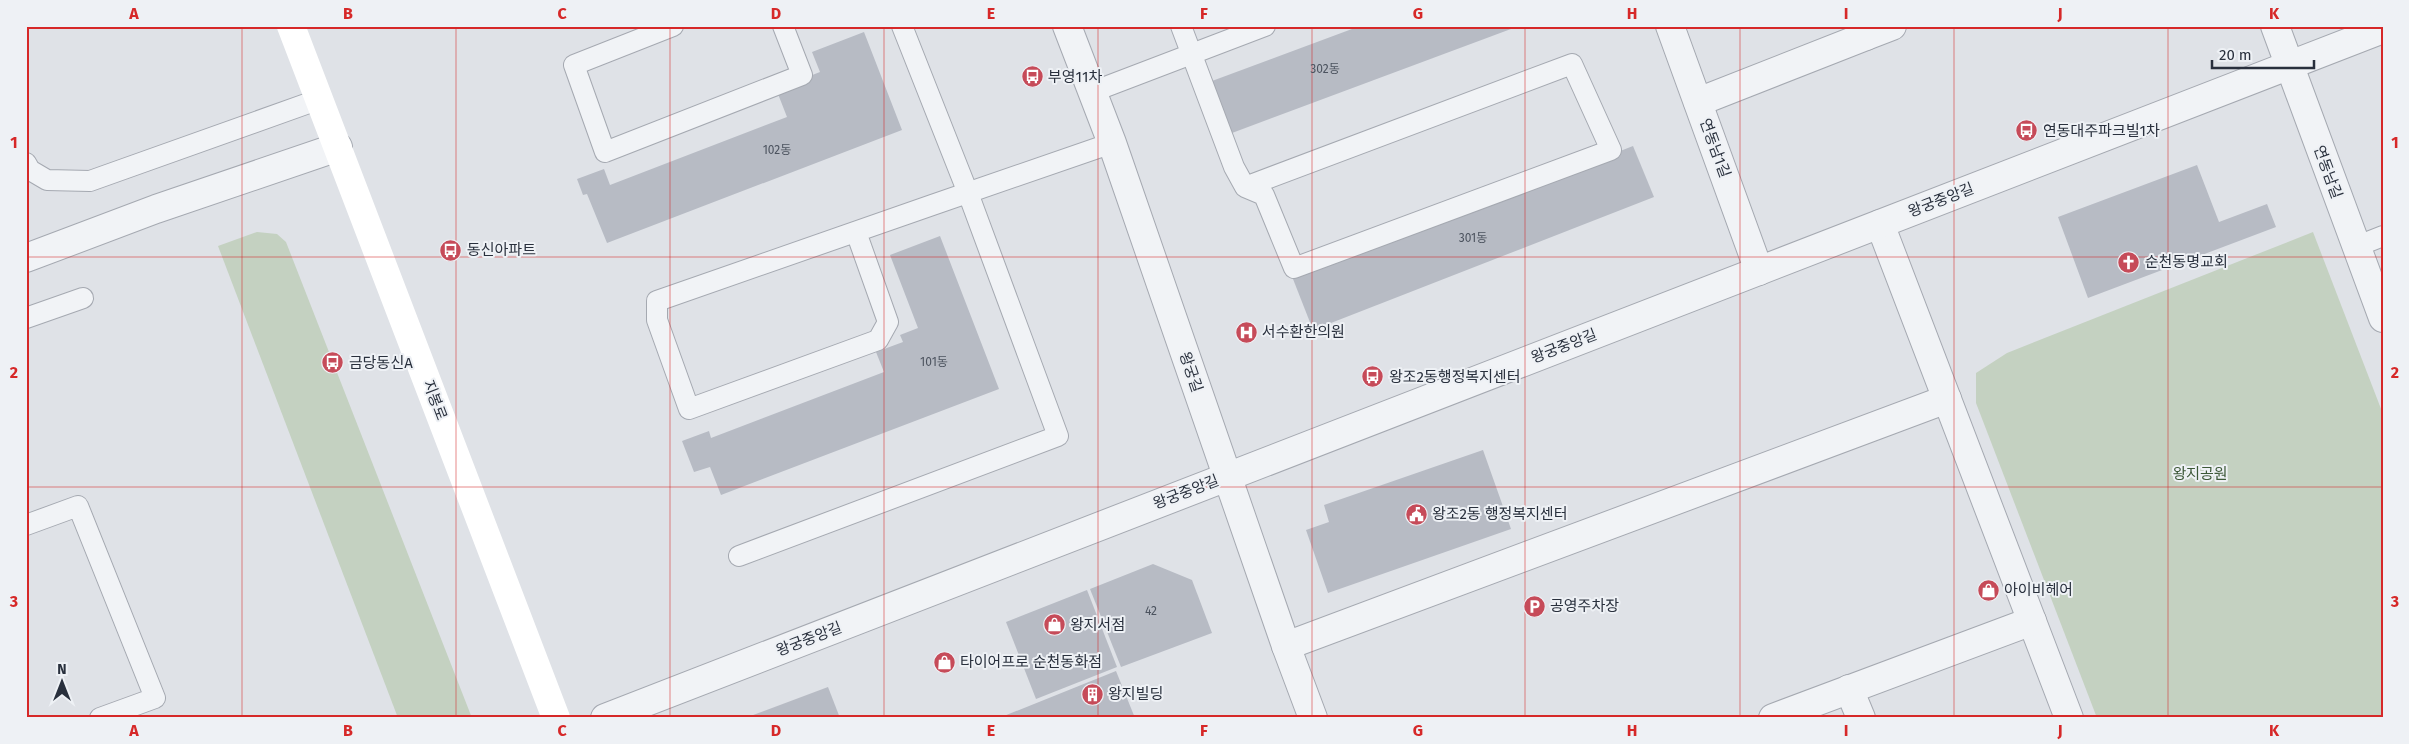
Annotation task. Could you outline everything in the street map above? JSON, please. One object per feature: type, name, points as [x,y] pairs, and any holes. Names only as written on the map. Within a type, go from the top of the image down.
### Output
[{"type":"main road","name":"지봉로","points":[[291,26],[556,718]]},
{"type":"street","name":"왕궁길","points":[[1067,26],[1112,143],[1286,646],[1307,716]]},
{"type":"street","name":"연동남1길","points":[[1670,26],[1759,271]]},
{"type":"street","points":[[1698,102],[1864,31],[1892,26]]},
{"type":"street","name":"연동남길","points":[[2275,26],[2355,247],[2383,318]]},
{"type":"street","name":"왕궁중앙길","points":[[605,718],[2383,29]]},
{"type":"street","points":[[26,258],[156,208],[338,147]]},
{"type":"street","points":[[1880,224],[2069,718]]},
{"type":"street","points":[[1286,646],[1947,399]]},
{"type":"street","points":[[1773,718],[2032,621]]},
{"type":"street","points":[[1849,689],[1861,718]]},
{"type":"lane","points":[[673,26],[574,65],[605,152],[802,75],[783,26]]},
{"type":"lane","points":[[739,556],[1058,436],[968,193],[902,26]]},
{"type":"lane","points":[[1181,26],[1234,167],[1245,187],[1264,195],[1294,268],[1611,150],[1572,64],[1245,187]]},
{"type":"lane","points":[[1092,92],[1266,26]]},
{"type":"lane","points":[[26,188],[47,180],[90,181],[320,100]]},
{"type":"lane","points":[[856,232],[888,322],[878,340],[689,409],[657,320],[657,301],[1112,143]]},
{"type":"lane","points":[[26,163],[30,170],[47,180]]},
{"type":"lane","points":[[2355,247],[2383,236]]},
{"type":"lane","points":[[26,318],[84,298]]},
{"type":"lane","points":[[26,525],[78,506],[155,698],[100,718]]},
{"type":"green space","points":[[257,232],[277,234],[286,242],[472,718],[398,718],[218,246]]},
{"type":"green space","name":"왕지공원","points":[[2313,232],[2383,414],[2383,718],[2097,718],[1976,403],[1976,373],[2007,353]]},
{"type":"building","points":[[1360,26],[1519,26],[1232,133],[1212,81]]},
{"type":"building","points":[[864,32],[902,130],[607,243],[587,194],[583,195],[577,179],[604,169],[610,185],[787,117],[778,94],[802,79],[820,72],[812,52]]},
{"type":"building","points":[[1633,146],[1654,197],[1313,330],[1293,279]]},
{"type":"building","name":"순천동명교회","points":[[2197,165],[2219,222],[2267,204],[2276,227],[2088,298],[2058,217]]},
{"type":"building","points":[[940,236],[999,389],[721,495],[710,467],[694,472],[682,441],[709,431],[711,438],[884,372],[876,352],[903,342],[900,335],[918,328],[890,255]]},
{"type":"building","name":"왕조2동 행정복지센터","points":[[1483,450],[1511,529],[1328,593],[1306,530],[1329,522],[1324,505]]},
{"type":"building","points":[[1153,564],[1192,580],[1212,633],[1121,667],[1090,589]]},
{"type":"building","points":[[1087,590],[1117,667],[1036,699],[1006,622]]},
{"type":"building","name":"왕지빌딩","points":[[1116,671],[1135,718],[999,718]]},
{"type":"building","points":[[828,687],[840,718],[745,718]]},
{"type":"place","name":"부영11차","points":[[1032,77]]},
{"type":"place","name":"연동대주파크빌1차","points":[[2027,131]]},
{"type":"place","name":"동신아파트","points":[[451,250]]},
{"type":"place","name":"순천동명교회","points":[[2129,262]]},
{"type":"place","name":"서수환한의원","points":[[1246,332]]},
{"type":"place","name":"금당동신A","points":[[333,363]]},
{"type":"place","name":"왕조2동행정복지센터","points":[[1373,377]]},
{"type":"place","name":"왕조2동 행정복지센터","points":[[1416,514]]},
{"type":"place","name":"아이비헤어","points":[[1988,590]]},
{"type":"place","name":"공영주차장","points":[[1534,606]]},
{"type":"place","name":"왕지서점","points":[[1054,625]]},
{"type":"place","name":"타이어프로 순천동화점","points":[[944,662]]},
{"type":"place","name":"왕지빌딩","points":[[1092,694]]}]
